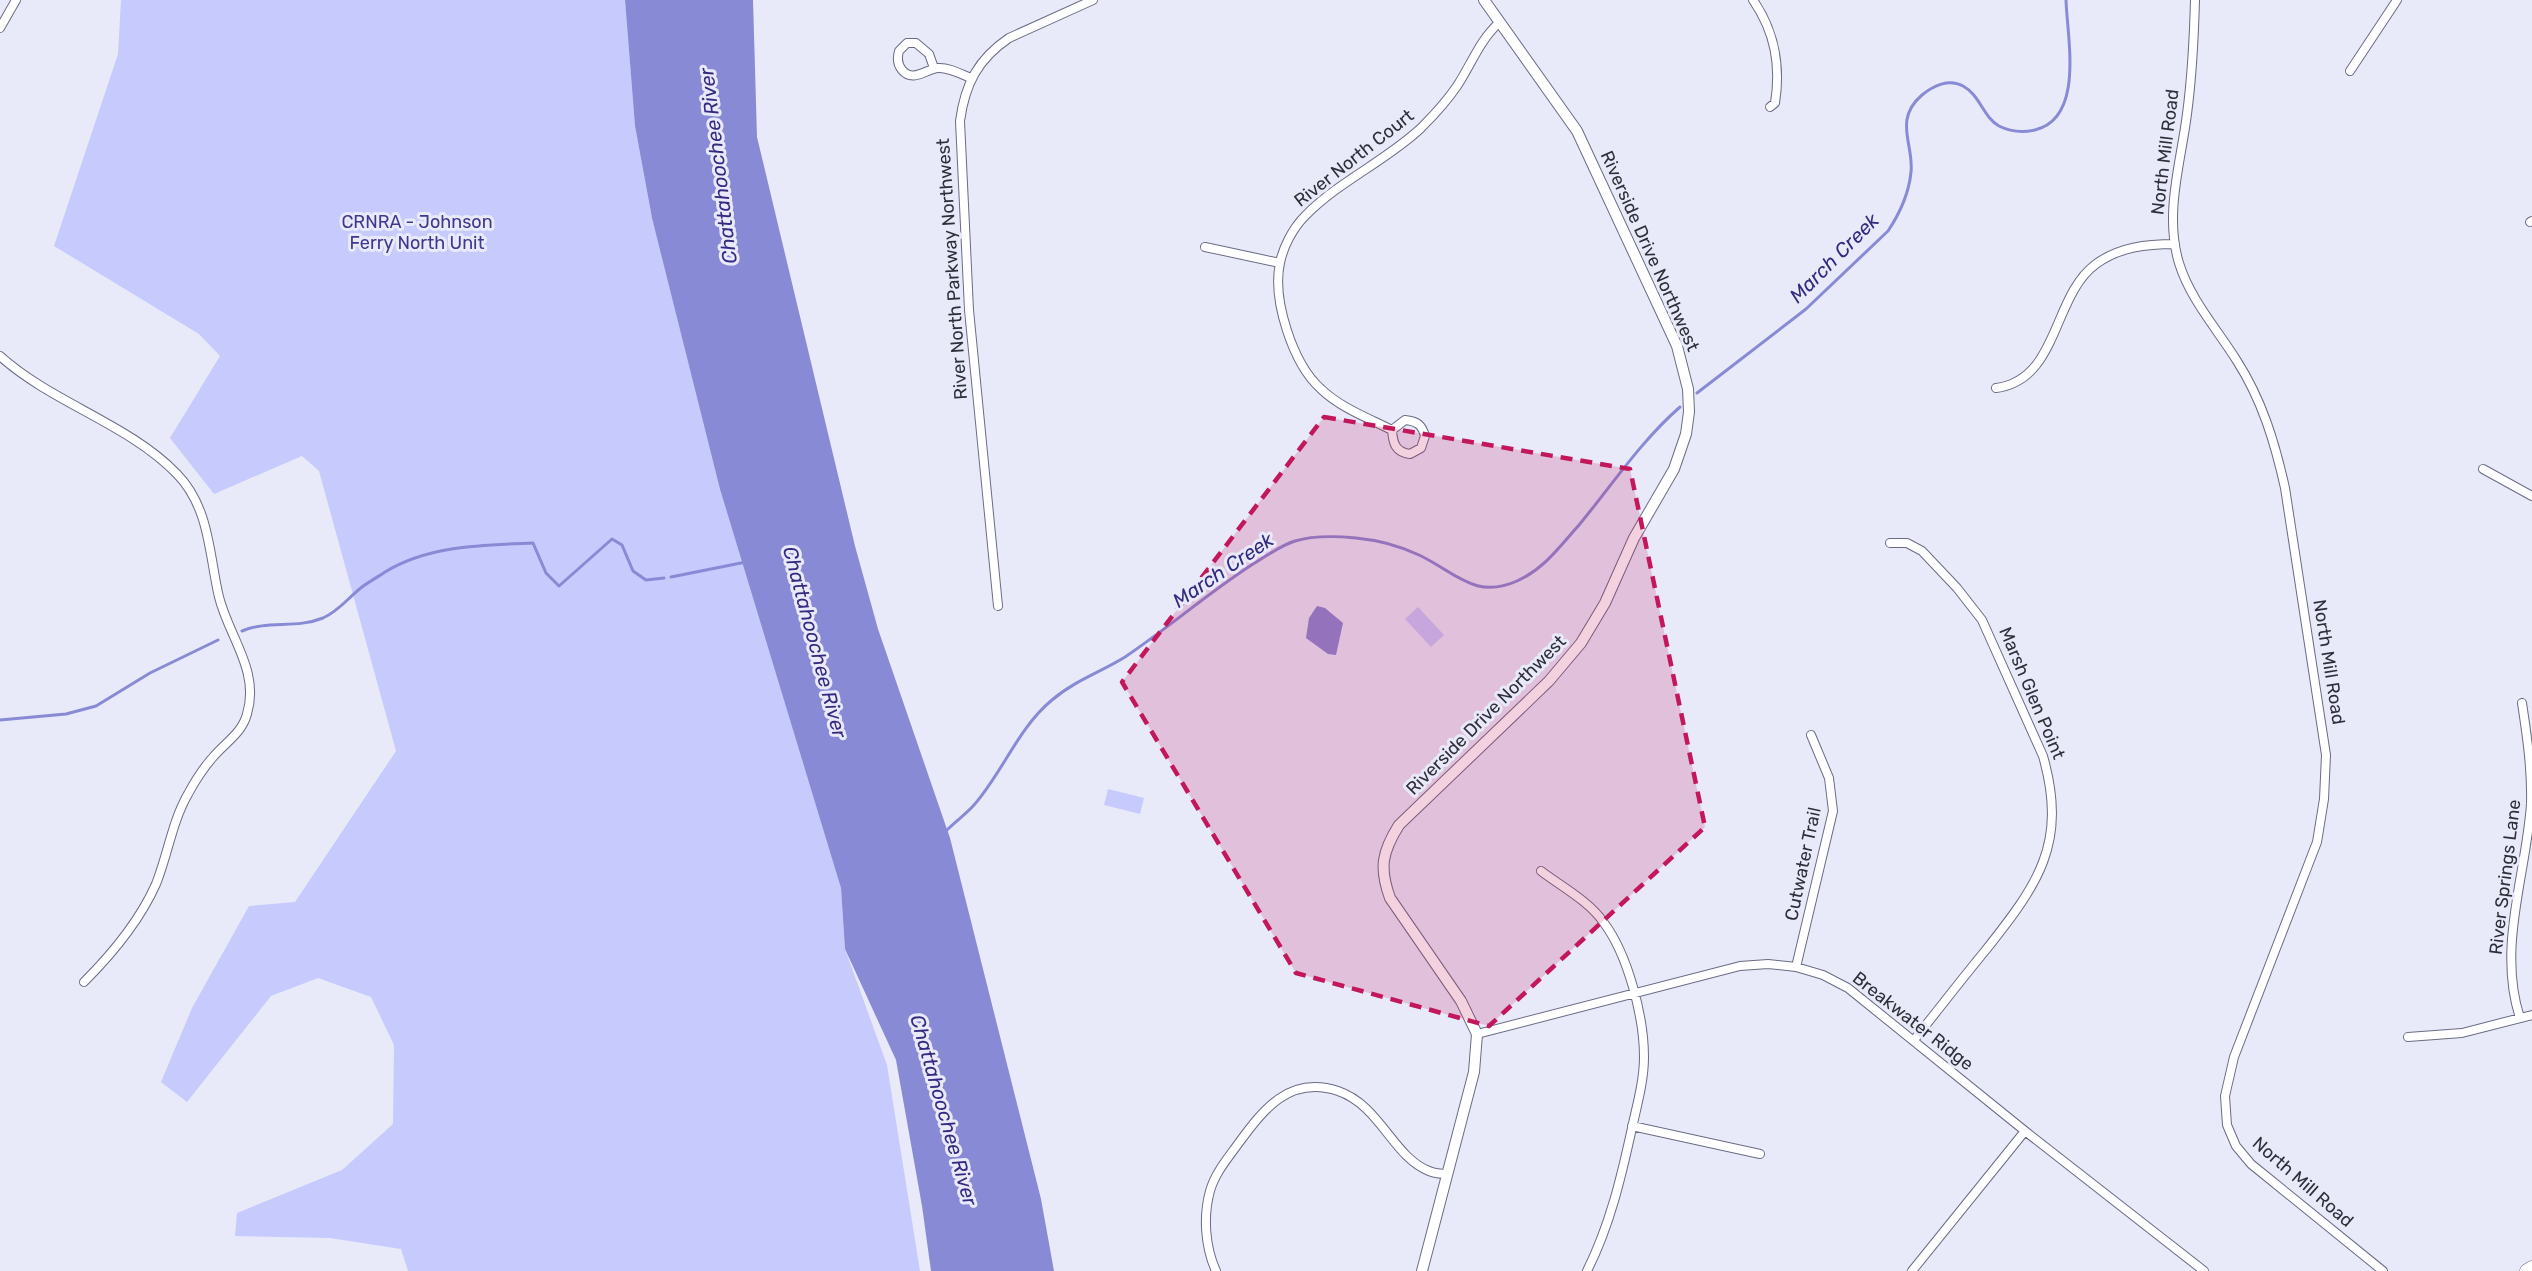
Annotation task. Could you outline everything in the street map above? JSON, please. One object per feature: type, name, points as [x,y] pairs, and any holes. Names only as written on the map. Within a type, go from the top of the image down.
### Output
[{"type":"main road","points":[[2527,1271],[2532,1268]]},
{"type":"street","points":[[0,28],[16,0]]},
{"type":"street","name":"River North Parkway Northwest","points":[[998,606],[969,310],[960,121],[963,99],[971,78],[986,55],[1009,38],[1093,0]]},
{"type":"street","name":"Riverside Drive Northwest","points":[[1477,1034],[1461,1001],[1390,898],[1383,881],[1383,863],[1388,843],[1399,825],[1549,681],[1581,643],[1606,601],[1634,538],[1674,469],[1686,434],[1689,411],[1688,389],[1677,346],[1577,131],[1484,0]]},
{"type":"street","points":[[1753,0],[1769,27],[1778,62],[1775,103],[1770,107]]},
{"type":"street","name":"North Mill Road","points":[[2195,0],[2187,113],[2173,208],[2175,244],[2186,280],[2249,382],[2276,446],[2285,488],[2326,755],[2325,799],[2317,842],[2234,1056],[2225,1096],[2227,1125],[2236,1146],[2251,1164],[2383,1271]]},
{"type":"street","points":[[2350,71],[2397,0]]},
{"type":"street","name":"River North Court","points":[[1392,430],[1339,403],[1320,389],[1306,372],[1294,348],[1283,314],[1278,286],[1280,263],[1289,238],[1304,217],[1319,203],[1393,152],[1441,107],[1457,86],[1489,33],[1500,22]]},
{"type":"street","points":[[934,68],[929,54],[916,43],[907,43],[898,51],[898,63],[902,71],[908,74],[919,74],[934,68],[941,68],[971,78]]},
{"type":"street","points":[[1996,388],[2017,383],[2033,369],[2051,340],[2073,290],[2095,265],[2109,256],[2131,248],[2175,244]]},
{"type":"street","points":[[1204,247],[1280,263]]},
{"type":"street","points":[[0,356],[37,383],[156,455],[179,476],[205,524],[219,596],[250,680],[247,715],[242,728],[214,756],[188,794],[180,809],[156,883],[144,908],[114,948],[84,982]]},
{"type":"street","points":[[1405,420],[1416,422],[1421,426],[1425,436],[1421,448],[1410,454],[1399,451],[1395,446],[1392,430],[1405,420]]},
{"type":"street","points":[[2482,469],[2532,496]]},
{"type":"street","name":"Marsh Glen Point","points":[[1890,543],[1907,543],[1922,551],[1957,588],[1982,620],[2043,756],[2052,804],[2048,849],[2031,891],[1914,1040]]},
{"type":"street","name":"River Springs Lane","points":[[2520,1018],[2511,985],[2510,953],[2532,787],[2529,745],[2522,703]]},
{"type":"street","name":"Cutwater Trail","points":[[1796,968],[1833,811],[1830,778],[1811,735]]},
{"type":"street","points":[[1541,871],[1591,908],[1604,921],[1623,957],[1642,1024],[1643,1080],[1616,1201],[1602,1242],[1587,1271]]},
{"type":"street","name":"Breakwater Ridge","points":[[1477,1034],[1740,966],[1768,964],[1823,975],[1848,988],[2204,1271]]},
{"type":"street","points":[[2408,1037],[2462,1033],[2532,1015]]},
{"type":"street","points":[[1422,1271],[1474,1072],[1477,1034]]},
{"type":"street","points":[[1216,1271],[1207,1239],[1206,1213],[1210,1190],[1220,1169],[1258,1116],[1281,1096],[1305,1088],[1317,1088],[1337,1091],[1355,1099],[1369,1111],[1414,1163],[1430,1172],[1447,1174]]},
{"type":"street","points":[[1632,1126],[1760,1154]]},
{"type":"street","points":[[1912,1271],[2025,1131]]},
{"type":"highlighted area","points":[[1324,417],[1630,469],[1705,827],[1489,1026],[1296,973],[1122,682]]},
{"type":"green space","name":"CRNRA - Johnson Ferry North Unit","points":[[121,0],[625,0],[635,126],[652,218],[841,888],[845,949],[887,1065],[920,1271],[408,1271],[401,1249],[330,1238],[235,1236],[237,1213],[342,1170],[393,1124],[394,1045],[371,997],[318,978],[271,996],[187,1102],[161,1082],[192,1008],[249,906],[295,902],[396,751],[319,471],[302,456],[214,494],[170,438],[220,356],[199,334],[54,246],[118,54]]},
{"type":"green space","points":[[1418,607],[1444,635],[1431,647],[1405,619]]},
{"type":"green space","points":[[1108,789],[1144,798],[1140,814],[1104,805]]},
{"type":"water","name":"Chattahoochee River","points":[[625,0],[753,0],[757,137],[855,546],[878,629],[950,838],[1041,1199],[1054,1271],[931,1271],[896,1060],[845,949],[841,888],[720,489],[652,218],[635,126]]},
{"type":"water","points":[[1317,606],[1325,608],[1343,623],[1336,655],[1328,654],[1306,638],[1309,618]]},
{"type":"waterway","name":"March Creek","points":[[1697,393],[1806,309],[1888,231],[1900,210],[1908,188],[1911,172],[1907,132],[1908,114],[1913,104],[1922,95],[1941,84],[1958,84],[1969,90],[1989,117],[2003,128],[2012,131],[2035,130],[2051,122],[2061,110],[2070,74],[2066,0]]},
{"type":"waterway","name":"March Creek","points":[[947,830],[974,805],[994,779],[1020,737],[1040,711],[1052,700],[1069,687],[1125,657],[1234,577],[1278,549],[1289,543],[1310,538],[1333,536],[1364,539],[1412,552],[1477,586],[1502,586],[1517,581],[1543,564],[1558,549],[1640,449],[1680,407]]},
{"type":"waterway","points":[[242,631],[323,618],[339,608],[365,585],[402,563],[438,551],[457,548],[533,543],[546,573],[559,586],[612,539],[622,545],[633,571],[646,580],[664,578]]},
{"type":"waterway","points":[[671,577],[746,562]]},
{"type":"waterway","points":[[0,720],[66,714],[96,706],[150,673],[218,640]]}]
